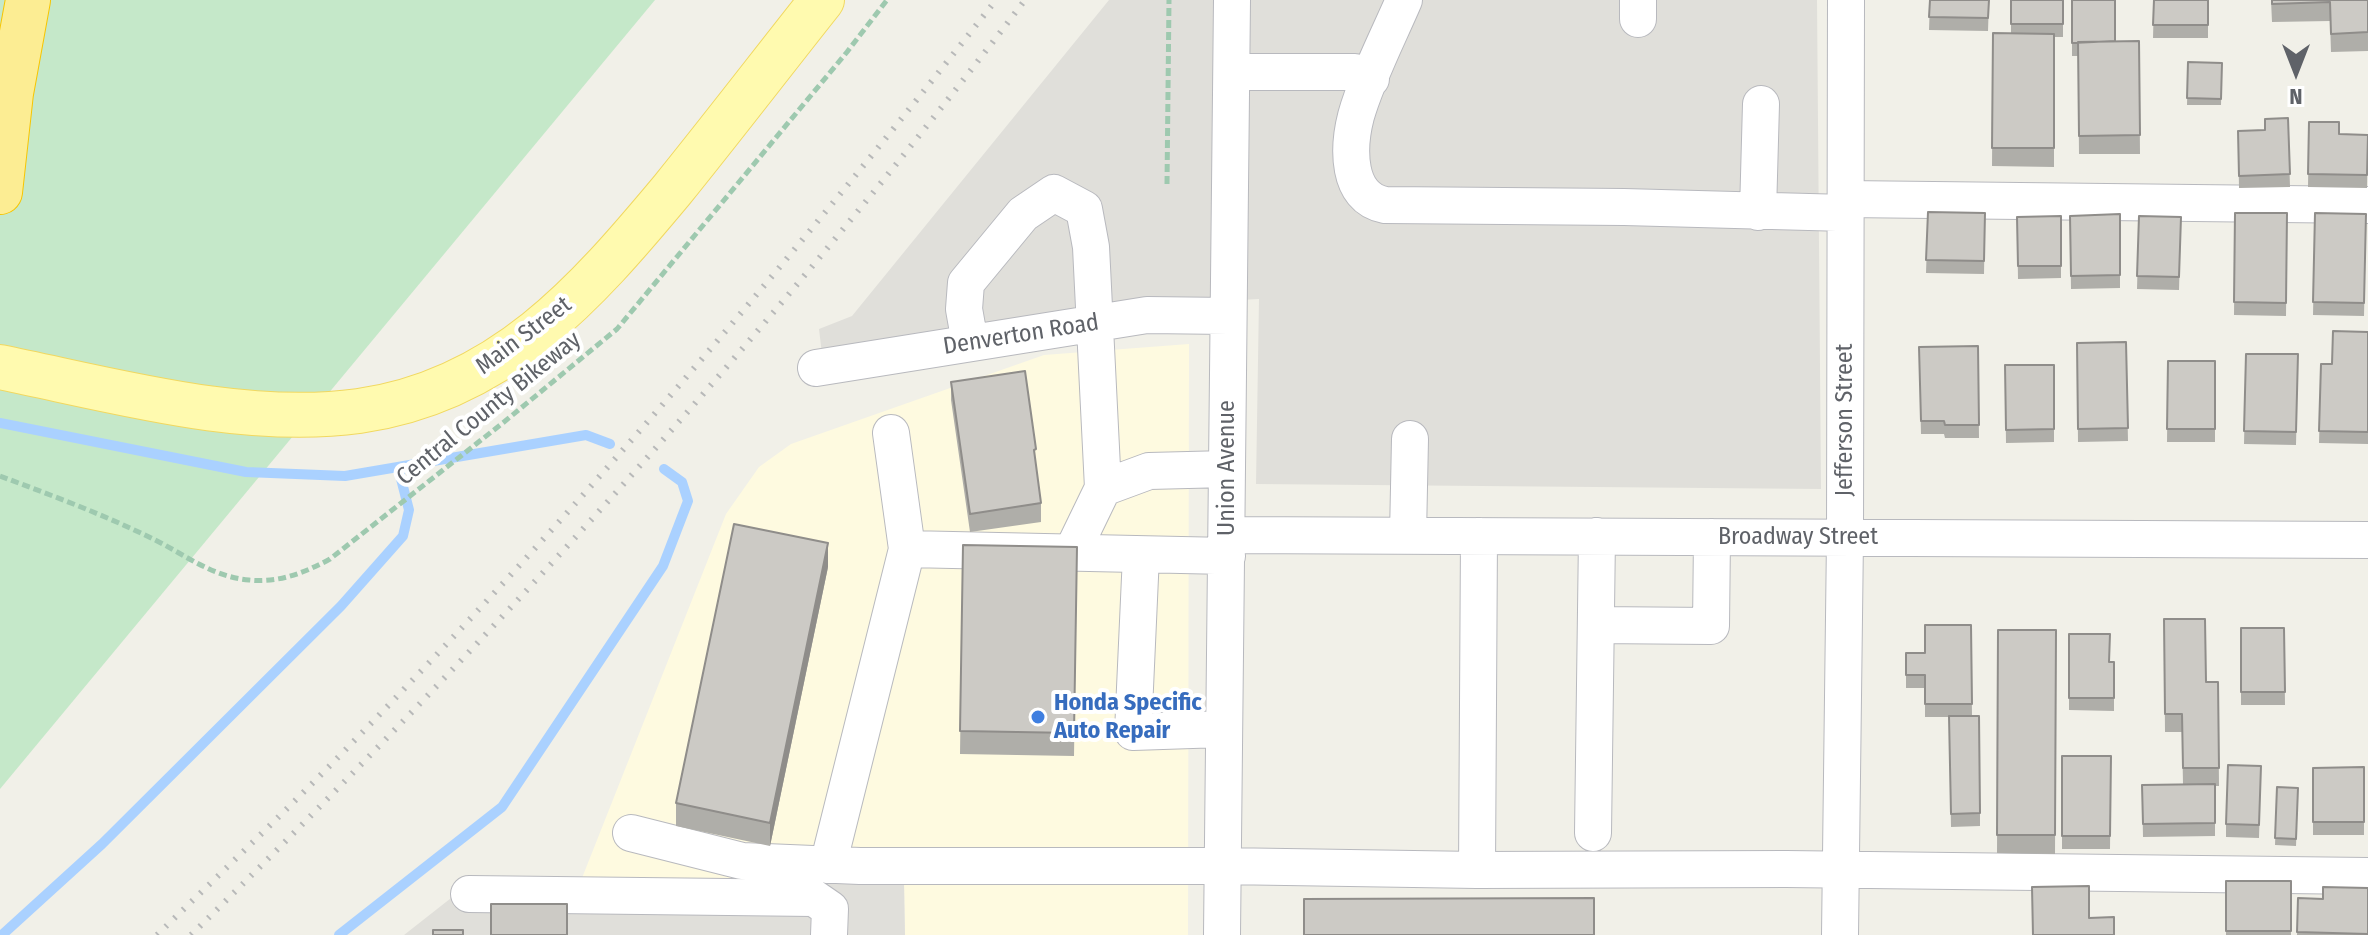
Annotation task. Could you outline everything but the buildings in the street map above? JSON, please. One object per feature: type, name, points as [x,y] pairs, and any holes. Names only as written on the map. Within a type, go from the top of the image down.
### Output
[{"type":"highway","points":[[0,192],[11,93],[28,0]]},
{"type":"main road","name":"Main Street","points":[[0,367],[150,398],[286,414],[358,411],[452,386],[503,357],[571,304],[617,256],[822,0]]},
{"type":"street","name":"Union Avenue","points":[[1222,935],[1232,0]]},
{"type":"street","points":[[1404,0],[1356,117],[1352,156],[1360,192],[1372,202],[1385,205],[1624,207],[1758,212],[1846,206],[2368,205]]},
{"type":"street","name":"Jefferson Street","points":[[1840,935],[1845,538],[1846,0]]},
{"type":"street","points":[[1232,72],[1355,72],[1371,79]]},
{"type":"street","points":[[1758,212],[1761,104]]},
{"type":"street","points":[[970,343],[964,309],[966,283],[1023,214],[1054,193],[1084,209],[1091,247],[1103,488],[1071,554]]},
{"type":"street","name":"Denverton Road","points":[[816,368],[1147,315],[1228,316]]},
{"type":"street","points":[[828,865],[907,549],[891,433]]},
{"type":"street","points":[[1408,535],[1410,439]]},
{"type":"street","points":[[1103,488],[1149,471],[1227,469]]},
{"type":"street","name":"Broadway Street","points":[[907,549],[1141,555],[1227,546],[1408,535],[2368,540]]},
{"type":"street","points":[[1477,870],[1479,536]]},
{"type":"street","points":[[1593,833],[1597,536]]},
{"type":"street","points":[[1596,625],[1711,626],[1712,537]]},
{"type":"street","points":[[1141,555],[1133,732],[1222,729]]},
{"type":"street","points":[[631,833],[742,861],[828,865],[2368,876]]},
{"type":"street","points":[[469,894],[814,898],[830,909],[829,935]]},
{"type":"path","name":"Central County Bikeway","points":[[0,476],[54,496],[158,542],[199,566],[230,577],[279,579],[306,572],[330,559],[617,329],[887,0]]},
{"type":"path","points":[[1167,184],[1169,0]]},
{"type":"shaded area","points":[[1109,0],[1817,0],[1821,489],[1256,484],[1259,299],[1139,305],[824,371],[819,329],[852,316]]},
{"type":"shaded area","points":[[1189,344],[1188,935],[905,935],[904,882],[582,878],[726,514],[759,467],[791,444],[1044,355]]},
{"type":"shaded area","points":[[474,880],[904,882],[905,935],[404,935]]},
{"type":"green space","points":[[0,0],[655,0],[0,789]]},
{"type":"waterway","points":[[0,423],[246,472],[345,476],[586,435],[610,444]]},
{"type":"waterway","points":[[2,935],[102,844],[341,606],[403,536],[409,510],[398,467]]},
{"type":"waterway","points":[[339,935],[502,807],[663,566],[688,501],[682,482],[664,469]]},
{"type":"railway","points":[[157,935],[351,744],[520,565],[763,287],[996,0]]},
{"type":"railway","points":[[191,935],[411,712],[625,482],[830,245],[1025,0]]},
{"type":"place","name":"Honda Specific Auto Repair","points":[[1038,717]]}]
